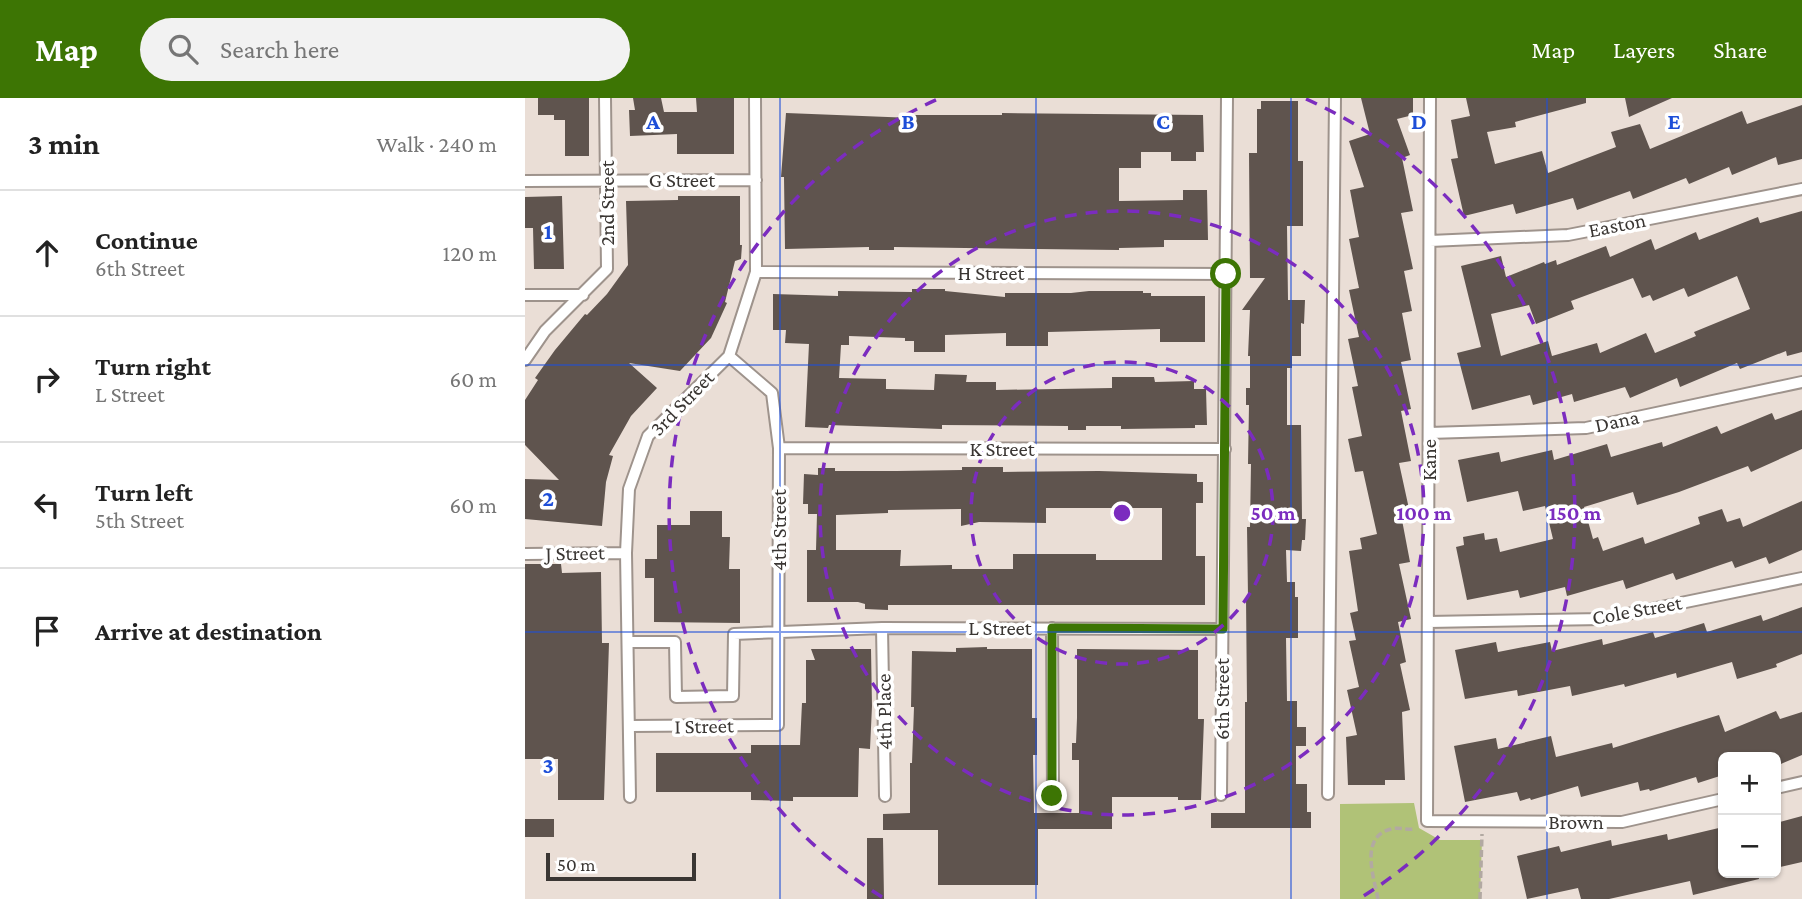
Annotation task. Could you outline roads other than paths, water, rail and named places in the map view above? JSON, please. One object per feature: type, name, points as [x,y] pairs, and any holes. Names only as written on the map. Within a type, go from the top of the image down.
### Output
[{"type":"lane","name":"2nd Street","points":[[525,360],[545,331],[607,269],[605,98]]},
{"type":"lane","name":"3rd Street","points":[[630,797],[625,553],[629,489],[648,436],[729,356],[756,272],[755,98]]},
{"type":"lane","name":"6th Street","points":[[1221,795],[1227,98]]},
{"type":"lane","points":[[1328,794],[1335,98]]},
{"type":"lane","name":"Kane","points":[[1427,821],[1430,98]]},
{"type":"lane","name":"G Street","points":[[525,181],[756,180]]},
{"type":"lane","name":"Easton","points":[[1430,241],[1568,235],[1802,189]]},
{"type":"lane","name":"H Street","points":[[756,272],[1226,274]]},
{"type":"lane","points":[[525,295],[583,295]]},
{"type":"lane","name":"4th Street","points":[[729,356],[772,393],[779,449],[778,725]]},
{"type":"lane","name":"Dana","points":[[1429,433],[1586,428],[1802,382]]},
{"type":"lane","name":"K Street","points":[[779,449],[1225,449]]},
{"type":"lane","name":"J Street","points":[[525,554],[625,553]]},
{"type":"lane","name":"Cole Street","points":[[1428,622],[1603,619],[1802,578]]},
{"type":"lane","name":"L Street","points":[[628,642],[675,642],[675,697],[733,696],[734,634],[882,628],[1223,629]]},
{"type":"lane","name":"4th Place","points":[[882,628],[885,796]]},
{"type":"lane","points":[[1052,628],[1052,796]]},
{"type":"lane","name":"I Street","points":[[630,726],[778,725]]},
{"type":"lane","points":[[1781,787],[1802,782]]},
{"type":"lane","name":"Brown","points":[[1427,821],[1622,822],[1718,801]]}]
